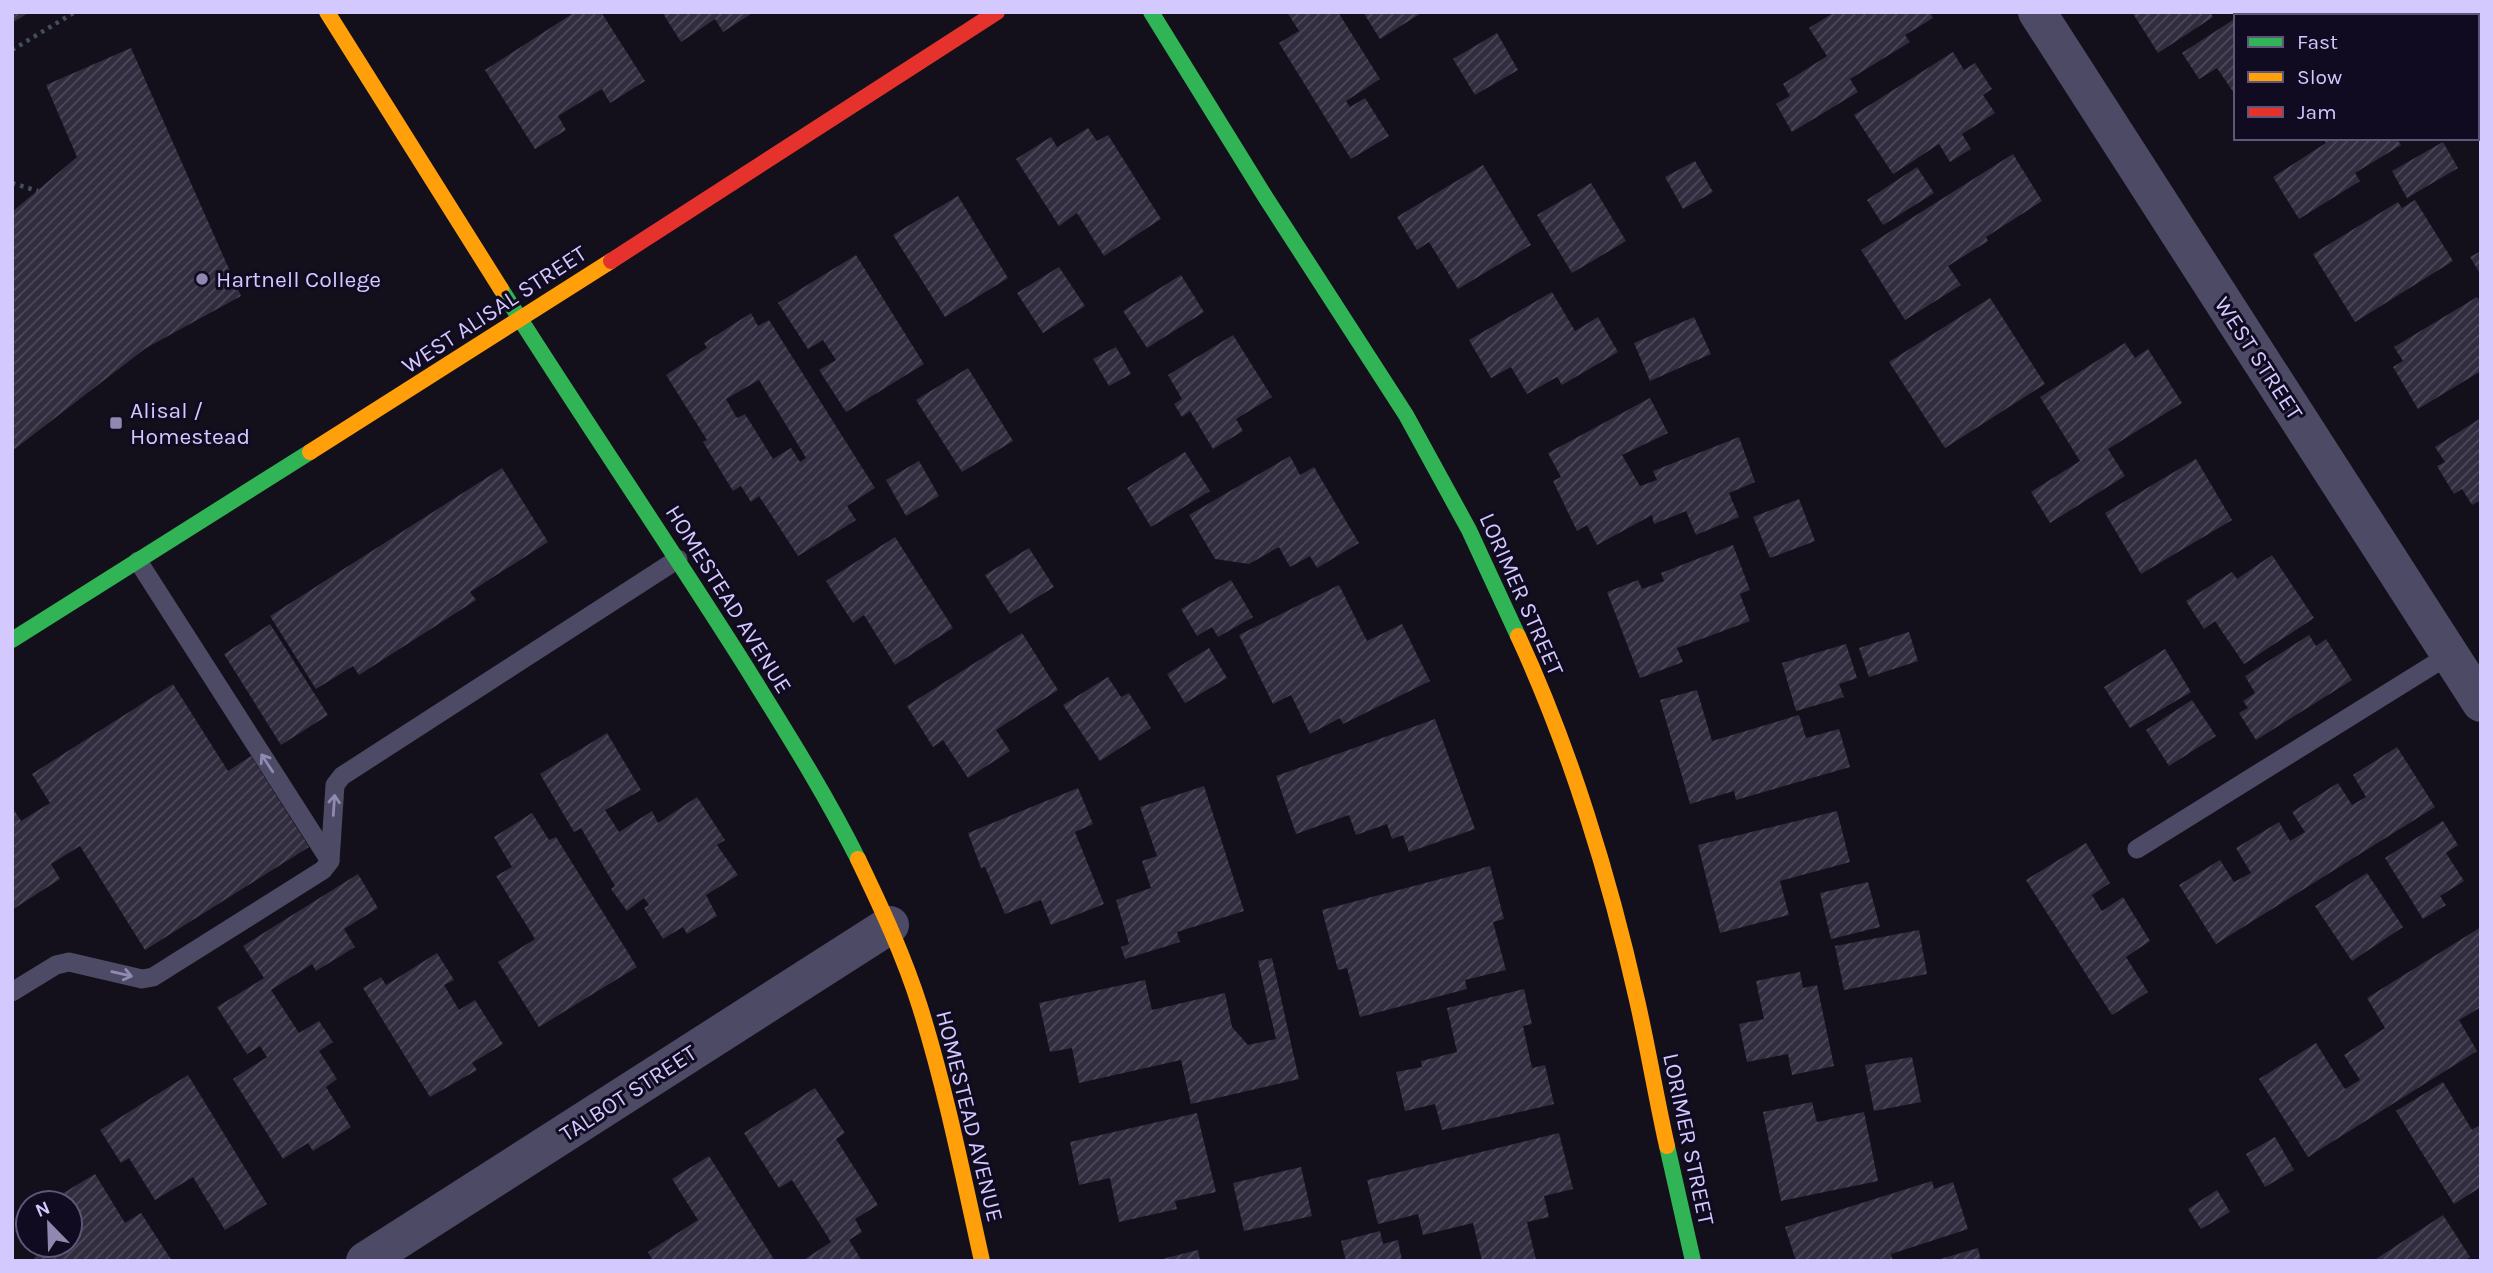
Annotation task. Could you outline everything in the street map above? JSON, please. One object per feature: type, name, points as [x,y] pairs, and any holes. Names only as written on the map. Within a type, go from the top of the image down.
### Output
[{"type":"street","name":"HOMESTEAD AVENUE","points":[[327,12],[572,402],[678,559],[792,740],[844,831],[890,925],[923,1019],[950,1120],[982,1261]]},
{"type":"street","name":"WEST ALISAL STREET","points":[[12,640],[520,320],[997,12]]},
{"type":"street","name":"LORIMER STREET","points":[[1151,12],[1266,198],[1406,415],[1469,530],[1527,655],[1574,778],[1611,898],[1637,1000],[1693,1261]]},
{"type":"street","name":"WEST STREET","points":[[2037,12],[2481,703]]},
{"type":"street","name":"TALBOT STREET","points":[[365,1261],[890,925]]},
{"type":"lane","points":[[12,992],[55,965],[69,962],[142,979],[153,977],[323,870],[330,862],[335,785],[342,776],[678,559]]},
{"type":"lane","points":[[138,561],[330,862]]},
{"type":"lane","points":[[2137,849],[2449,655]]},
{"type":"path","points":[[12,50],[75,12]]},
{"type":"path","points":[[12,183],[38,191]]},
{"type":"building","points":[[12,12],[30,12],[12,23]]},
{"type":"building","points":[[571,12],[601,12],[645,81],[610,103],[602,89],[558,116],[566,130],[535,149],[485,70],[572,14]]},
{"type":"building","points":[[662,12],[754,12],[723,32],[715,19],[681,42]]},
{"type":"building","points":[[1287,12],[1338,12],[1380,79],[1346,101],[1350,107],[1365,98],[1389,136],[1351,159],[1279,43],[1299,31]]},
{"type":"building","points":[[1363,12],[1423,12],[1380,39]]},
{"type":"building","points":[[1835,12],[1930,12],[1933,18],[1905,35],[1910,42],[1850,79],[1858,92],[1792,132],[1776,104],[1790,96],[1783,84],[1827,56],[1809,28]]},
{"type":"building","points":[[2132,12],[2210,12],[2213,17],[2158,53]]},
{"type":"building","points":[[2288,12],[2289,14],[2242,14]]},
{"type":"building","points":[[2360,12],[2423,12],[2420,14]]},
{"type":"building","points":[[2469,12],[2470,14],[2431,14]]},
{"type":"building","points":[[2234,19],[2234,93],[2217,68],[2199,79],[2182,53]]},
{"type":"building","points":[[2479,28],[2481,31],[2479,75]]},
{"type":"building","points":[[1497,33],[1518,70],[1475,95],[1453,59]]},
{"type":"building","points":[[131,48],[241,296],[146,348],[12,451],[12,212],[77,157],[46,85]]},
{"type":"building","points":[[1953,52],[1964,70],[1975,63],[1992,89],[1983,95],[1995,113],[1962,134],[1971,149],[1950,162],[1939,144],[1893,174],[1854,115]]},
{"type":"building","points":[[1088,128],[1097,141],[1108,135],[1161,219],[1104,256],[1077,213],[1059,226],[1016,159],[1051,137],[1057,147]]},
{"type":"building","points":[[2324,140],[2397,140],[2401,145],[2355,173],[2360,181],[2299,219],[2273,177],[2326,143]]},
{"type":"building","points":[[2443,142],[2458,168],[2407,198],[2392,171]]},
{"type":"building","points":[[2013,154],[2042,201],[1986,237],[1988,241],[1948,266],[1961,285],[1905,320],[1861,250]]},
{"type":"building","points":[[1695,161],[1713,192],[1683,209],[1665,177]]},
{"type":"building","points":[[1483,165],[1531,245],[1458,289],[1429,242],[1417,250],[1397,217]]},
{"type":"building","points":[[1917,167],[1934,193],[1883,225],[1867,200]]},
{"type":"building","points":[[1591,183],[1626,241],[1572,273],[1537,215]]},
{"type":"building","points":[[958,196],[1008,278],[945,317],[893,235]]},
{"type":"building","points":[[2415,200],[2453,261],[2355,322],[2313,254],[2398,202],[2402,208]]},
{"type":"building","points":[[2481,251],[2481,275],[2470,257]]},
{"type":"building","points":[[856,255],[924,364],[846,412],[819,370],[836,360],[823,340],[808,349],[778,303]]},
{"type":"building","points":[[1059,267],[1085,306],[1043,333],[1017,293]]},
{"type":"building","points":[[1181,275],[1204,312],[1147,348],[1123,311]]},
{"type":"building","points":[[1552,292],[1575,331],[1598,317],[1618,352],[1562,385],[1557,377],[1527,394],[1511,367],[1491,378],[1469,340]]},
{"type":"building","points":[[2477,297],[2481,302],[2481,371],[2418,409],[2393,367],[2403,361],[2394,347]]},
{"type":"building","points":[[1990,298],[2045,384],[1945,448],[1889,362]]},
{"type":"building","points":[[751,313],[758,326],[769,320],[875,488],[847,506],[856,520],[798,556],[759,496],[751,502],[741,486],[733,491],[703,442],[707,440],[666,375],[707,348],[704,343]],"holes":[[[759,380],[806,458],[800,462],[791,448],[773,459],[745,414],[737,418],[726,399]]]},
{"type":"building","points":[[1694,317],[1711,354],[1650,381],[1634,343]]},
{"type":"building","points":[[1233,335],[1272,397],[1236,419],[1243,431],[1213,449],[1190,411],[1182,417],[1174,404],[1182,399],[1168,375]]},
{"type":"building","points":[[2125,343],[2135,358],[2148,349],[2182,403],[2108,449],[2125,476],[2050,523],[2031,492],[2080,461],[2040,397]]},
{"type":"building","points":[[1116,347],[1131,374],[1109,386],[1093,359]]},
{"type":"building","points":[[968,368],[1013,441],[962,472],[916,400]]},
{"type":"building","points":[[1650,398],[1668,433],[1622,455],[1640,486],[1657,480],[1653,471],[1739,437],[1755,482],[1729,493],[1739,517],[1696,535],[1686,511],[1654,524],[1652,515],[1597,545],[1587,525],[1577,531],[1553,481],[1561,477],[1548,453]]},
{"type":"building","points":[[2481,418],[2481,500],[2472,505],[2462,489],[2454,494],[2437,466],[2445,462],[2435,447]]},
{"type":"building","points":[[1185,452],[1210,491],[1151,527],[1127,488]]},
{"type":"building","points":[[1290,456],[1300,475],[1314,467],[1359,543],[1317,568],[1310,556],[1290,567],[1279,547],[1249,564],[1215,559],[1189,515]]},
{"type":"building","points":[[2196,459],[2232,520],[2141,574],[2105,513]]},
{"type":"building","points":[[919,461],[939,496],[906,516],[886,480]]},
{"type":"building","points":[[502,468],[548,542],[470,592],[476,600],[359,675],[353,666],[316,689],[270,616]]},
{"type":"building","points":[[1799,499],[1815,541],[1770,558],[1753,517]]},
{"type":"building","points":[[895,537],[953,628],[895,665],[864,615],[853,623],[826,581]]},
{"type":"building","points":[[1733,545],[1750,590],[1740,594],[1750,621],[1677,648],[1683,662],[1640,678],[1607,592],[1638,580],[1642,589],[1664,581],[1661,573]]},
{"type":"building","points":[[1029,548],[1054,587],[1010,614],[985,575]]},
{"type":"building","points":[[2272,555],[2314,618],[2244,664],[2215,621],[2204,629],[2186,601],[2232,572],[2237,579]]},
{"type":"building","points":[[1231,580],[1253,617],[1218,637],[1212,627],[1197,636],[1181,609]]},
{"type":"building","points":[[1339,585],[1367,641],[1402,624],[1430,681],[1343,724],[1340,718],[1310,734],[1291,695],[1273,704],[1239,635]]},
{"type":"building","points":[[270,624],[328,715],[281,745],[224,654]]},
{"type":"building","points":[[1909,632],[1918,661],[1869,677],[1859,648]]},
{"type":"building","points":[[1022,633],[1058,690],[996,730],[1010,751],[968,778],[943,740],[933,747],[907,706]]},
{"type":"building","points":[[2309,635],[2316,646],[2326,639],[2352,680],[2256,740],[2239,713],[2248,708],[2243,701],[2255,693],[2245,676]]},
{"type":"building","points":[[1846,644],[1857,678],[1839,684],[1844,697],[1796,711],[1782,663]]},
{"type":"building","points":[[1209,648],[1227,678],[1185,703],[1167,674]]},
{"type":"building","points":[[2165,649],[2191,692],[2130,728],[2104,687]]},
{"type":"building","points":[[1108,677],[1121,697],[1129,693],[1151,728],[1100,761],[1063,705]]},
{"type":"building","points":[[173,684],[228,771],[251,756],[309,847],[145,950],[80,846],[51,864],[60,879],[12,910],[12,807],[21,821],[50,803],[32,774]]},
{"type":"building","points":[[1697,690],[1712,741],[1799,715],[1806,738],[1839,729],[1850,767],[1736,800],[1734,791],[1690,804],[1660,700]]},
{"type":"building","points":[[2192,700],[2216,736],[2169,766],[2146,730]]},
{"type":"building","points":[[1435,719],[1475,829],[1409,852],[1403,835],[1392,839],[1387,824],[1356,835],[1349,815],[1296,834],[1276,776]]},
{"type":"building","points":[[607,733],[641,790],[605,810],[619,832],[652,811],[658,823],[697,797],[725,840],[717,845],[738,875],[706,895],[717,916],[687,934],[683,927],[663,939],[644,908],[649,905],[644,898],[627,911],[611,889],[615,886],[581,828],[574,832],[540,774]]},
{"type":"building","points":[[2397,747],[2435,807],[2216,944],[2179,885],[2220,860],[2234,882],[2251,873],[2236,848],[2279,822],[2290,841],[2305,832],[2292,812],[2338,783],[2352,805],[2366,797],[2353,775]]},
{"type":"building","points":[[1204,786],[1244,911],[1177,932],[1180,942],[1125,959],[1121,947],[1129,944],[1116,900],[1151,888],[1142,861],[1157,856],[1140,807]]},
{"type":"building","points":[[1078,788],[1093,824],[1075,832],[1104,904],[1051,925],[1041,900],[1005,914],[985,867],[981,868],[968,833]]},
{"type":"building","points":[[1837,811],[1850,862],[1780,881],[1789,915],[1720,933],[1698,845]]},
{"type":"building","points":[[532,813],[549,840],[556,837],[637,967],[539,1027],[498,962],[535,939],[496,876],[512,867],[494,837]]},
{"type":"building","points":[[2443,821],[2458,845],[2446,853],[2464,881],[2440,896],[2446,905],[2423,919],[2385,858]]},
{"type":"building","points":[[2086,843],[2110,883],[2092,895],[2102,911],[2123,897],[2150,941],[2126,957],[2148,992],[2112,1015],[2026,880]]},
{"type":"building","points":[[1490,866],[1504,919],[1493,922],[1506,970],[1465,980],[1467,989],[1360,1017],[1347,968],[1338,970],[1322,910]]},
{"type":"building","points":[[2367,873],[2403,927],[2352,961],[2315,906]]},
{"type":"building","points":[[358,874],[378,908],[344,929],[355,947],[316,971],[312,964],[271,990],[299,1033],[319,1021],[333,1042],[319,1051],[337,1079],[326,1087],[351,1127],[313,1151],[308,1143],[283,1159],[233,1079],[267,1057],[260,1046],[247,1054],[217,1007],[264,978],[243,946]]},
{"type":"building","points":[[1868,882],[1880,927],[1831,939],[1820,893]]},
{"type":"building","points":[[2481,927],[2481,1007],[2459,1020],[2477,1051],[2308,1157],[2259,1079],[2316,1043],[2345,1089],[2360,1080],[2344,1055],[2385,1028],[2367,998]]},
{"type":"building","points":[[1919,930],[1927,974],[1844,990],[1835,946]]},
{"type":"building","points":[[437,953],[454,980],[444,985],[459,1010],[475,1000],[503,1044],[472,1063],[477,1070],[430,1097],[363,988],[381,977],[386,985]]},
{"type":"building","points":[[1272,958],[1299,1079],[1191,1104],[1181,1060],[1079,1083],[1072,1048],[1050,1052],[1039,1003],[1145,980],[1152,1010],[1225,993],[1232,1027],[1248,1045],[1276,1039],[1258,961]]},
{"type":"building","points":[[1800,972],[1803,988],[1817,985],[1834,1066],[1792,1075],[1788,1054],[1747,1062],[1739,1024],[1764,1019],[1756,981]]},
{"type":"building","points":[[1524,989],[1532,1024],[1523,1026],[1532,1068],[1545,1065],[1554,1104],[1442,1130],[1435,1104],[1405,1111],[1396,1072],[1422,1067],[1421,1061],[1457,1052],[1447,1008]]},
{"type":"building","points":[[1912,1057],[1921,1102],[1874,1111],[1865,1065]]},
{"type":"building","points":[[188,1075],[267,1204],[225,1230],[193,1177],[155,1200],[129,1158],[121,1163],[100,1130]]},
{"type":"building","points":[[2443,1082],[2472,1130],[2481,1124],[2481,1187],[2454,1204],[2396,1111]]},
{"type":"building","points":[[815,1088],[845,1133],[836,1139],[878,1205],[855,1219],[862,1232],[849,1240],[862,1261],[802,1261],[831,1242],[792,1180],[779,1188],[744,1133]]},
{"type":"building","points":[[1812,1102],[1817,1122],[1864,1112],[1878,1181],[1781,1201],[1763,1112]]},
{"type":"building","points":[[1197,1113],[1216,1192],[1175,1201],[1177,1209],[1119,1222],[1110,1178],[1079,1185],[1070,1142]]},
{"type":"building","points":[[1559,1133],[1573,1189],[1544,1196],[1549,1217],[1527,1222],[1536,1260],[1482,1261],[1473,1223],[1423,1235],[1418,1214],[1378,1224],[1367,1180]]},
{"type":"building","points":[[2275,1137],[2294,1170],[2265,1187],[2246,1154]]},
{"type":"building","points":[[709,1156],[775,1261],[653,1261],[648,1252],[698,1220],[672,1179]]},
{"type":"building","points":[[1301,1167],[1312,1216],[1244,1231],[1233,1183]]},
{"type":"building","points":[[95,1174],[125,1223],[141,1213],[172,1261],[36,1261],[35,1259],[84,1259],[84,1189],[70,1189]]},
{"type":"building","points":[[1932,1181],[1934,1189],[1953,1182],[1968,1229],[1891,1254],[1893,1261],[1796,1261],[1785,1227]]},
{"type":"building","points":[[2217,1190],[2230,1212],[2201,1229],[2188,1209]]},
{"type":"building","points":[[2443,1215],[2470,1257],[2464,1261],[2373,1261]]},
{"type":"building","points":[[1380,1231],[1383,1244],[1398,1240],[1402,1261],[1346,1261],[1341,1241]]},
{"type":"building","points":[[1978,1248],[1981,1261],[1937,1261],[1937,1260]]},
{"type":"building","points":[[1198,1250],[1200,1261],[1158,1261],[1158,1260]]},
{"type":"traffic: fast","points":[[1151,12],[1266,198],[1406,415],[1469,530],[1518,636]]},
{"type":"traffic: fast","points":[[501,289],[746,667],[790,738],[858,859]]},
{"type":"traffic: fast","points":[[12,640],[310,452]]},
{"type":"traffic: fast","points":[[1667,1146],[1693,1261]]},
{"type":"traffic: slow","points":[[327,12],[501,289]]},
{"type":"traffic: slow","points":[[310,452],[611,261]]},
{"type":"traffic: slow","points":[[1518,636],[1555,723],[1601,861],[1637,1000],[1667,1146]]},
{"type":"traffic: slow","points":[[858,859],[884,913],[920,1007],[946,1101],[982,1261]]},
{"type":"traffic: jam","points":[[611,261],[997,12]]},
{"type":"place","name":"Hartnell College","points":[[202,279]]},
{"type":"place","name":"Alisal / Homestead","points":[[116,423]]}]
